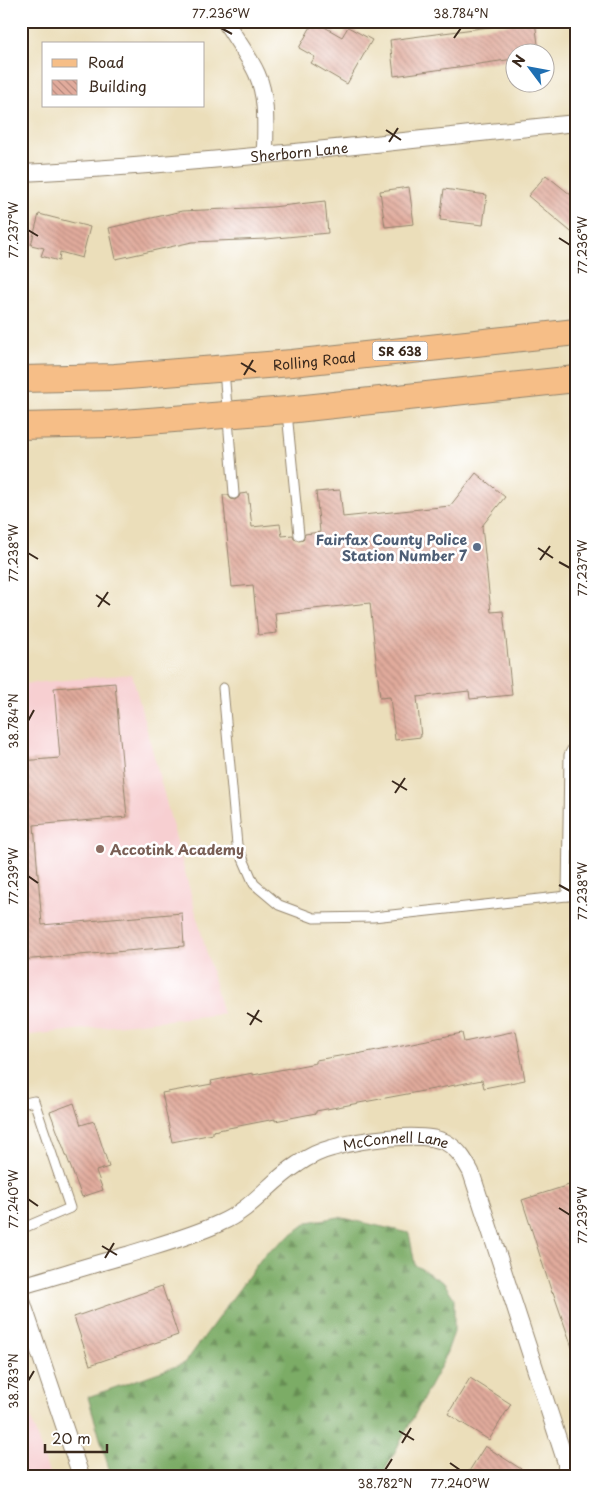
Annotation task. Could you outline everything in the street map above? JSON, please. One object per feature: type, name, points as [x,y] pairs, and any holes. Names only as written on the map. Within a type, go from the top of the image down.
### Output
[{"type":"main road","name":"Rolling Road","points":[[21,380],[115,377],[292,364],[576,332]]},
{"type":"main road","points":[[21,426],[111,424],[287,410],[576,379]]},
{"type":"street","points":[[225,21],[257,74],[261,87],[266,120],[265,155]]},
{"type":"street","name":"Sherborn Lane","points":[[21,173],[104,169],[265,155],[576,123]]},
{"type":"street","name":"McConnell Lane","points":[[21,1286],[176,1240],[220,1223],[251,1205],[297,1164],[331,1148],[396,1138],[417,1136],[433,1138],[447,1143],[456,1150],[464,1158],[471,1172],[566,1463],[566,1476]]},
{"type":"street","points":[[21,1298],[81,1476]]},
{"type":"lane","points":[[224,368],[234,494]]},
{"type":"lane","points":[[287,410],[298,535]]},
{"type":"lane","points":[[224,688],[238,845],[254,884],[279,905],[314,918],[373,918],[571,895],[569,755],[576,742]]},
{"type":"lane","points":[[21,1104],[34,1101],[70,1208],[21,1229]]},
{"type":"shaded area","name":"Accotink Academy","points":[[132,674],[223,1014],[21,1036],[21,684]]},
{"type":"shaded area","points":[[21,1389],[50,1476],[21,1476]]},
{"type":"green space","points":[[339,1217],[409,1233],[415,1265],[444,1283],[454,1298],[454,1332],[444,1360],[382,1476],[111,1476],[88,1397],[185,1363],[264,1255],[308,1222]]},
{"type":"building","points":[[314,21],[342,37],[348,27],[372,40],[347,84],[311,63],[315,57],[299,48]]},
{"type":"building","points":[[535,21],[538,42],[504,42],[504,60],[394,76],[390,40]]},
{"type":"building","points":[[546,175],[576,199],[576,236],[528,196]]},
{"type":"building","points":[[409,187],[414,224],[385,227],[380,191]]},
{"type":"building","points":[[444,189],[487,195],[483,225],[440,220]]},
{"type":"building","points":[[325,201],[328,233],[266,239],[192,242],[116,259],[109,228],[182,211],[272,207]]},
{"type":"building","points":[[39,214],[90,227],[82,258],[60,252],[59,261],[41,256],[44,248],[31,245]]},
{"type":"building","points":[[476,473],[505,497],[482,526],[491,612],[503,611],[512,695],[470,699],[469,691],[417,697],[421,737],[395,740],[390,697],[380,698],[370,603],[275,613],[277,633],[258,635],[253,585],[232,587],[223,495],[228,495],[231,499],[235,500],[240,494],[248,493],[252,527],[280,524],[282,536],[293,535],[294,539],[299,541],[303,540],[305,534],[320,532],[316,492],[340,490],[343,517],[450,506]]},
{"type":"building","name":"Accotink Academy","points":[[115,683],[127,817],[34,825],[42,925],[182,913],[184,946],[21,960],[21,761],[60,758],[54,688]]},
{"type":"building","points":[[516,1031],[525,1080],[484,1088],[482,1080],[316,1111],[316,1113],[275,1121],[275,1119],[213,1131],[213,1134],[172,1142],[162,1093],[212,1084],[211,1081],[316,1063],[316,1060],[357,1054],[462,1033],[464,1042]]},
{"type":"building","points":[[74,1103],[81,1125],[94,1121],[109,1167],[96,1171],[103,1190],[82,1197],[50,1112]]},
{"type":"building","points":[[569,1185],[576,1206],[576,1350],[573,1350],[552,1293],[522,1200]]},
{"type":"building","points":[[162,1286],[178,1335],[90,1365],[74,1317]]},
{"type":"building","points":[[470,1378],[511,1404],[489,1440],[448,1414]]},
{"type":"building","points":[[485,1446],[532,1476],[466,1476]]},
{"type":"place","name":"Fairfax County Police Station Number 7","points":[[477,547]]},
{"type":"place","name":"Accotink Academy","points":[[100,849]]}]
